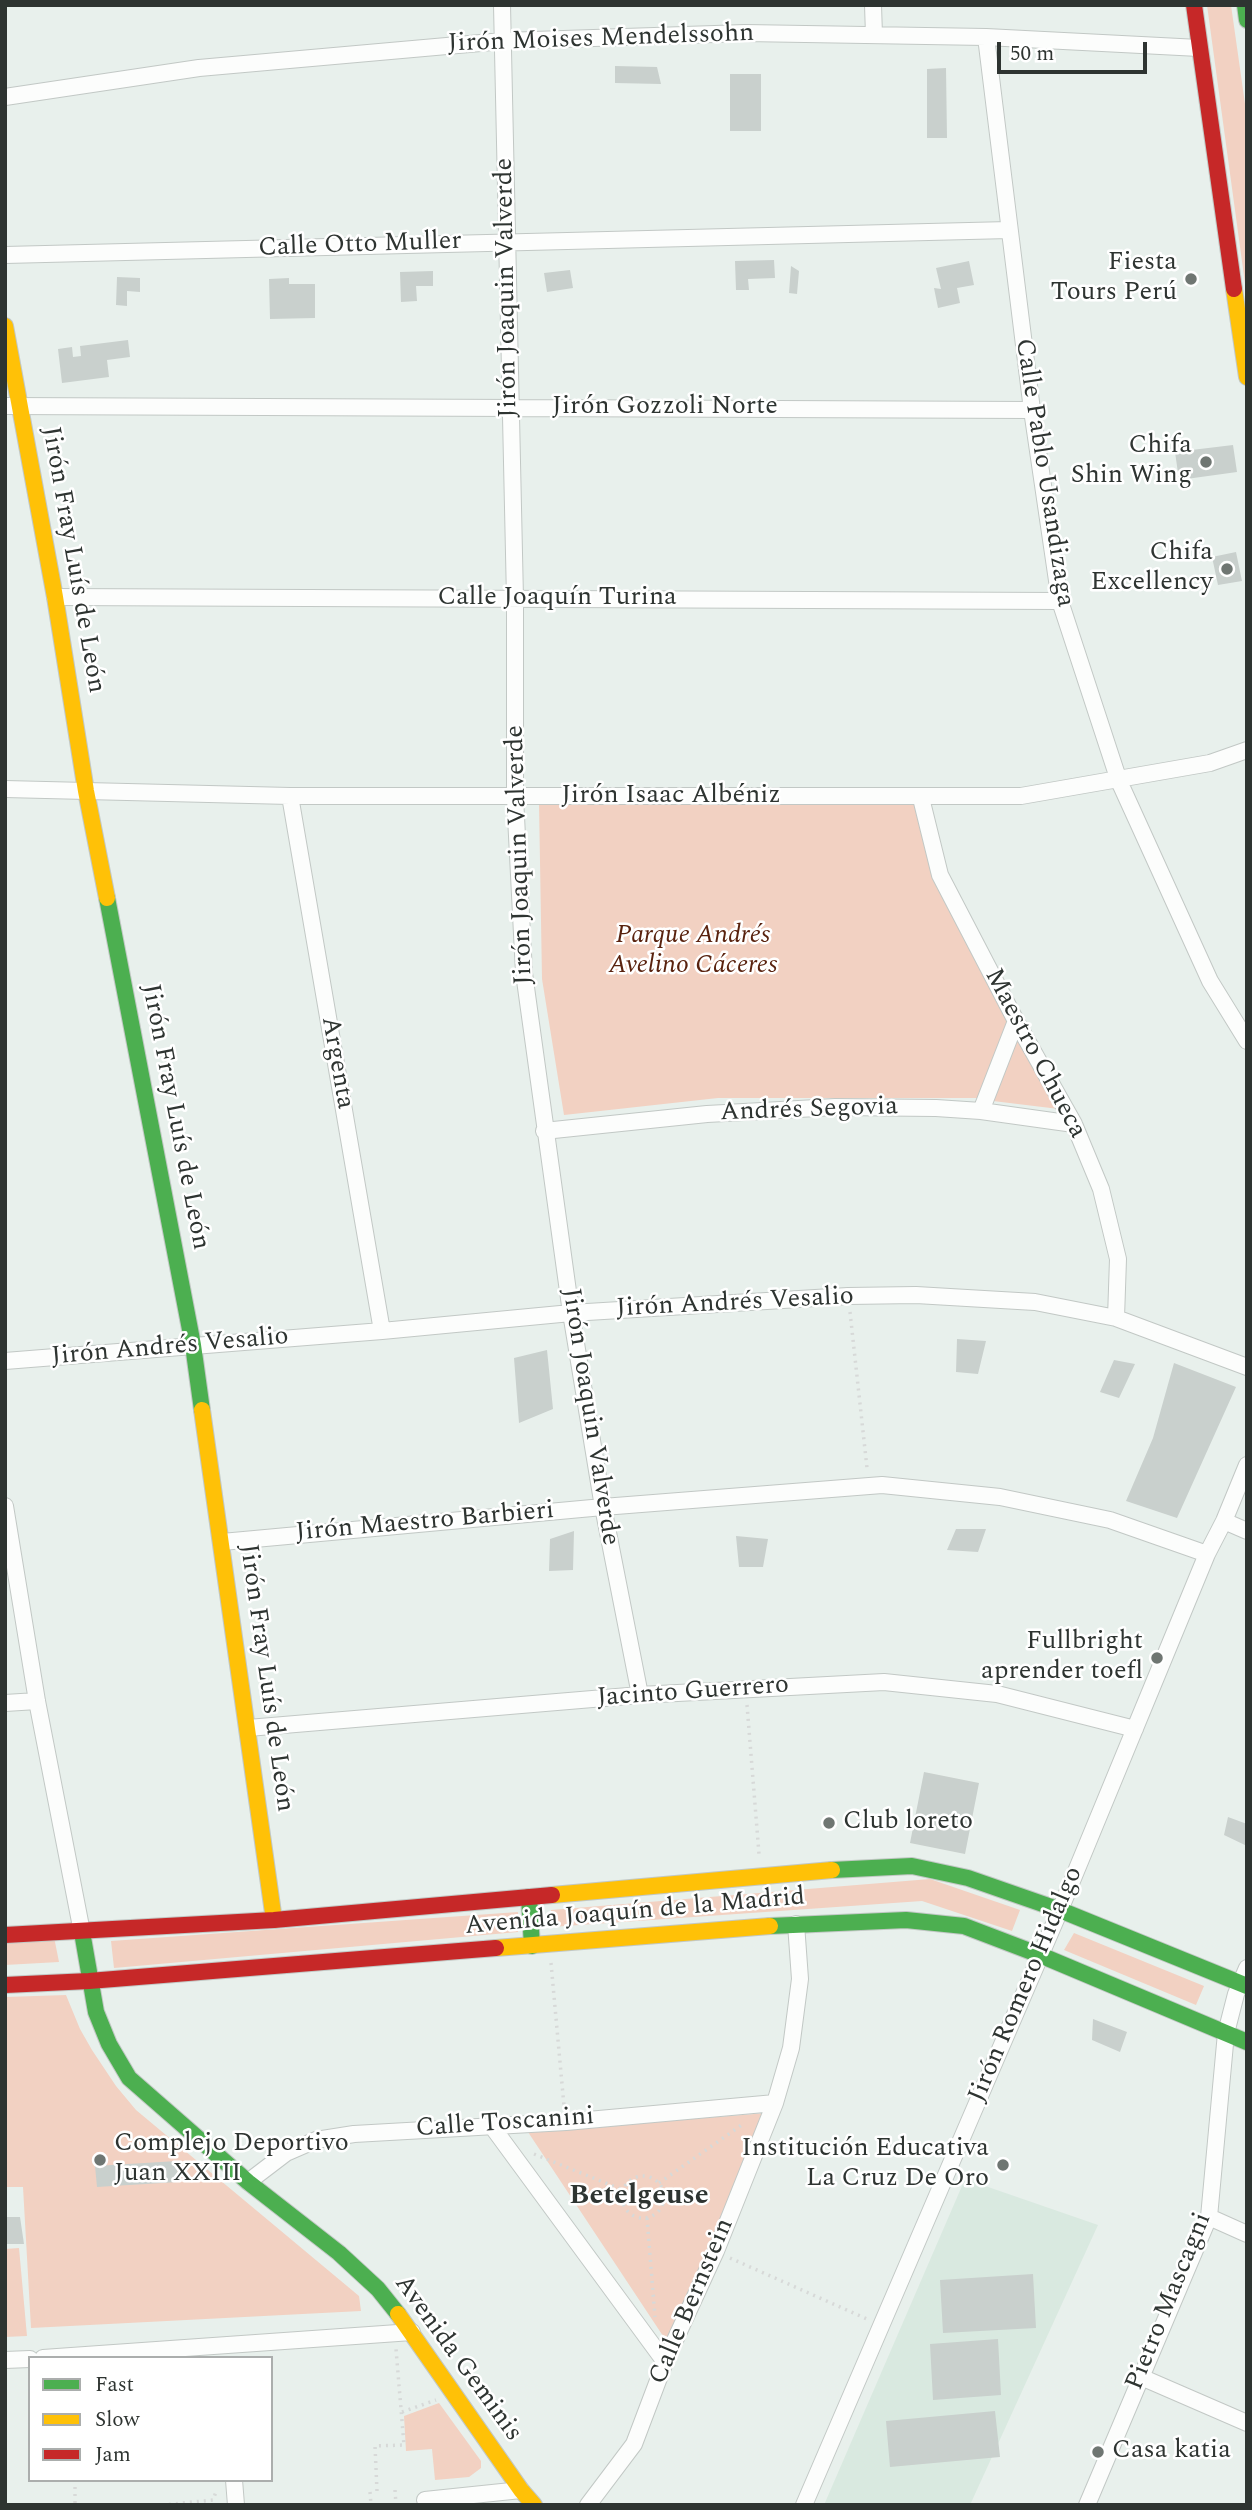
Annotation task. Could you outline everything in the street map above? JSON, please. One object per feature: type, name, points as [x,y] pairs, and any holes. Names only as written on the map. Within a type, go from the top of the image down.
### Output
[{"type":"street","name":"Jirón Joaquin Valverde","points":[[502,5],[515,599],[515,797],[524,973],[571,1313],[603,1507],[640,1695]]},
{"type":"street","points":[[873,5],[874,35]]},
{"type":"street","points":[[1194,5],[1247,377]]},
{"type":"street","points":[[1245,5],[1247,20]]},
{"type":"street","name":"Jirón Moises Mendelssohn","points":[[5,97],[198,68],[503,41],[746,33],[986,37],[1199,48]]},
{"type":"street","name":"Calle Pablo Usandizaga","points":[[986,37],[1032,410],[1060,601],[1119,781],[1210,981],[1247,1041]]},
{"type":"street","name":"Calle Otto Muller","points":[[5,256],[1009,230]]},
{"type":"street","name":"Jirón Fray Luís de León","points":[[5,326],[13,406],[55,597],[86,791],[193,1345],[274,1920]]},
{"type":"street","name":"Jirón Gozzoli Norte","points":[[13,406],[1032,410]]},
{"type":"street","name":"Calle Joaquín Turina","points":[[55,597],[1060,601]]},
{"type":"street","name":"Jirón Isaac Albéniz","points":[[5,789],[290,796],[1021,796],[1210,764],[1247,750]]},
{"type":"street","name":"Argenta","points":[[290,796],[382,1331]]},
{"type":"street","name":"Maestro Chueca","points":[[921,798],[940,875],[1016,1021],[1074,1124],[1101,1189],[1118,1259],[1116,1318]]},
{"type":"street","points":[[981,1111],[1016,1021]]},
{"type":"street","name":"Andrés Segovia","points":[[544,1130],[707,1114],[822,1108],[936,1108],[981,1111],[1074,1124]]},
{"type":"street","name":"Jirón Andrés Vesalio","points":[[5,1361],[571,1313],[848,1296],[916,1295],[1035,1302],[1116,1318],[1247,1367]]},
{"type":"street","name":"Jirón Romero Hidalgo","points":[[804,2505],[1060,1910],[1247,1465]]},
{"type":"street","name":"Jirón Maestro Barbieri","points":[[222,1542],[603,1507],[883,1485],[1000,1497],[1110,1520],[1207,1555]]},
{"type":"street","points":[[5,1506],[9,1551],[82,1932]]},
{"type":"street","points":[[1224,1521],[1247,1531]]},
{"type":"street","name":"Jacinto Guerrero","points":[[248,1728],[640,1695],[897,1683],[997,1694],[1135,1729]]},
{"type":"street","points":[[5,1703],[37,1701]]},
{"type":"street","name":"Avenida Joaquín de la Madrid","points":[[5,1935],[274,1920],[761,1876],[912,1866],[968,1878],[1060,1910],[1243,1984]]},
{"type":"street","points":[[529,1897],[532,1945]]},
{"type":"street","name":"Avenida Joaquín de la Madrid","points":[[5,1984],[89,1981],[796,1924],[906,1920],[964,1926],[1247,2042]]},
{"type":"street","name":"Calle Bernstein","points":[[588,2505],[634,2444],[662,2358],[716,2252],[773,2104],[791,2049],[800,1979],[796,1924]]},
{"type":"street","name":"Avenida Geminis","points":[[82,1932],[96,2012],[109,2044],[129,2078],[248,2182],[340,2253],[378,2289],[412,2332],[534,2505]]},
{"type":"street","name":"Pietro Mascagni","points":[[1087,2505],[1209,2217],[1226,2033],[1247,1968]]},
{"type":"street","name":"Calle Toscanini","points":[[248,2182],[286,2153],[316,2140],[355,2134],[566,2122],[773,2104]]},
{"type":"street","points":[[491,2125],[662,2358]]},
{"type":"street","points":[[1209,2217],[1247,2234]]},
{"type":"street","points":[[96,2356],[227,2351],[412,2332]]},
{"type":"street","points":[[5,2360],[28,2359]]},
{"type":"street","points":[[1141,2377],[1247,2423]]},
{"type":"street","points":[[234,2482],[236,2505]]},
{"type":"street","points":[[425,2500],[521,2490]]},
{"type":"path","points":[[848,1296],[869,1486]]},
{"type":"path","points":[[746,1689],[761,1876]]},
{"type":"path","points":[[549,1944],[566,2122]]},
{"type":"path","points":[[659,2183],[773,2104]]},
{"type":"path","points":[[500,2140],[623,2190]]},
{"type":"path","points":[[639,2176],[646,2176],[659,2183],[664,2194],[662,2207],[654,2216],[635,2217],[622,2203],[623,2190],[626,2184],[639,2176]]},
{"type":"path","points":[[647,2218],[662,2358]]},
{"type":"path","points":[[716,2252],[881,2325]]},
{"type":"path","points":[[377,2491],[375,2446],[404,2445],[394,2333]]},
{"type":"path","points":[[402,2412],[441,2398]]},
{"type":"path","points":[[75,2482],[75,2505]]},
{"type":"path","points":[[395,2490],[396,2505]]},
{"type":"path","points":[[369,2492],[370,2505]]},
{"type":"path","points":[[162,2505],[213,2500]]},
{"type":"shaded area","points":[[965,2179],[1098,2225],[970,2505],[824,2505]]},
{"type":"green space","points":[[1207,5],[1231,5],[1247,118],[1247,298]]},
{"type":"green space","name":"Parque Andrés Avelino Cáceres","points":[[539,803],[915,804],[1008,1021],[979,1098],[718,1098],[564,1115],[542,979]]},
{"type":"green space","points":[[1017,1033],[1067,1110],[993,1101]]},
{"type":"green space","points":[[930,1879],[1020,1910],[1012,1931],[922,1901],[551,1927],[551,1910]]},
{"type":"green space","points":[[518,1912],[518,1932],[114,1968],[111,1941]]},
{"type":"green space","points":[[1074,1933],[1204,1986],[1196,2005],[1064,1950]]},
{"type":"green space","points":[[54,1937],[59,1962],[5,1965],[5,1940]]},
{"type":"green space","name":"Complejo Deportivo Juan XXIII","points":[[66,1995],[92,2050],[136,2110],[359,2296],[361,2311],[31,2328],[23,2187],[5,2187],[5,1997]]},
{"type":"green space","points":[[767,2113],[667,2342],[528,2132]]},
{"type":"green space","points":[[19,2248],[27,2336],[5,2337],[5,2249]]},
{"type":"green space","points":[[439,2403],[481,2461],[481,2468],[469,2477],[435,2480],[432,2449],[406,2451],[404,2416]]},
{"type":"building","points":[[615,66],[657,67],[661,84],[615,83]]},
{"type":"building","points":[[946,68],[947,138],[927,138],[927,69]]},
{"type":"building","points":[[730,74],[761,74],[761,131],[730,131]]},
{"type":"building","points":[[774,260],[775,278],[748,279],[749,290],[736,290],[735,261]]},
{"type":"building","points":[[969,261],[974,285],[957,288],[960,303],[938,308],[934,288],[941,289],[936,268]]},
{"type":"building","points":[[791,266],[799,271],[797,294],[789,293]]},
{"type":"building","points":[[570,270],[573,288],[547,292],[544,273]]},
{"type":"building","points":[[433,271],[433,286],[416,286],[417,301],[401,302],[400,272]]},
{"type":"building","points":[[117,277],[140,278],[140,292],[127,291],[127,306],[116,305]]},
{"type":"building","points":[[289,278],[289,284],[315,284],[315,318],[270,319],[269,279]]},
{"type":"building","points":[[128,340],[130,357],[107,360],[109,377],[62,383],[58,349],[72,347],[73,357],[81,356],[80,346]]},
{"type":"building","name":"Chifa Shin Wing","points":[[1233,445],[1237,472],[1179,480],[1175,452]]},
{"type":"building","name":"Chifa Excellency","points":[[1236,552],[1242,581],[1218,585],[1212,557]]},
{"type":"building","points":[[957,1339],[986,1341],[978,1374],[956,1372]]},
{"type":"building","points":[[547,1350],[553,1409],[519,1423],[514,1358]]},
{"type":"building","points":[[1114,1360],[1135,1364],[1119,1398],[1100,1392]]},
{"type":"building","points":[[1174,1363],[1236,1387],[1177,1518],[1126,1501],[1153,1438]]},
{"type":"building","points":[[956,1529],[986,1529],[978,1552],[947,1550]]},
{"type":"building","points":[[574,1531],[573,1570],[549,1571],[550,1539]]},
{"type":"building","points":[[736,1536],[768,1539],[763,1567],[739,1567]]},
{"type":"building","points":[[924,1772],[979,1783],[965,1854],[910,1843]]},
{"type":"building","points":[[1228,1817],[1247,1824],[1247,1846],[1224,1835]]},
{"type":"building","points":[[1093,2019],[1127,2032],[1120,2052],[1092,2040]]},
{"type":"building","points":[[177,2161],[178,2182],[97,2187],[95,2166]]},
{"type":"building","points":[[5,2217],[20,2217],[24,2244],[5,2244]]},
{"type":"building","points":[[1033,2274],[1036,2328],[943,2333],[940,2280]]},
{"type":"building","points":[[998,2339],[1001,2395],[933,2400],[930,2344]]},
{"type":"building","points":[[995,2411],[1000,2457],[890,2467],[886,2421]]},
{"type":"traffic: fast","points":[[1245,5],[1247,20]]},
{"type":"traffic: fast","points":[[107,898],[193,1345],[202,1410]]},
{"type":"traffic: fast","points":[[832,1870],[912,1866],[968,1878],[1060,1910],[1247,1986]]},
{"type":"traffic: fast","points":[[529,1897],[532,1946]]},
{"type":"traffic: fast","points":[[770,1926],[906,1920],[964,1926],[1247,2042]]},
{"type":"traffic: fast","points":[[82,1932],[96,2012],[109,2044],[129,2078],[248,2182],[339,2253],[378,2289],[398,2314]]},
{"type":"traffic: slow","points":[[1234,289],[1247,377]]},
{"type":"traffic: slow","points":[[5,326],[107,898]]},
{"type":"traffic: slow","points":[[202,1410],[274,1920]]},
{"type":"traffic: slow","points":[[552,1895],[832,1870]]},
{"type":"traffic: slow","points":[[496,1948],[770,1926]]},
{"type":"traffic: slow","points":[[398,2314],[534,2505]]},
{"type":"traffic: jam","points":[[1194,5],[1234,289]]},
{"type":"traffic: jam","points":[[5,1935],[274,1920],[552,1895]]},
{"type":"traffic: jam","points":[[5,1985],[89,1981],[496,1948]]},
{"type":"place","name":"Fiesta Tours Perú","points":[[1191,279]]},
{"type":"place","name":"Chifa Shin Wing","points":[[1206,462]]},
{"type":"place","name":"Chifa Excellency","points":[[1227,569]]},
{"type":"place","name":"Fullbright aprender toefl","points":[[1157,1658]]},
{"type":"place","name":"Club loreto","points":[[829,1823]]},
{"type":"place","name":"Complejo Deportivo Juan XXIII","points":[[100,2160]]},
{"type":"place","name":"Institución Educativa La Cruz De Oro","points":[[1003,2165]]},
{"type":"place","name":"Casa katia","points":[[1098,2452]]},
{"type":"district","name":"Betelgeuse","points":[[639,2198]]}]
